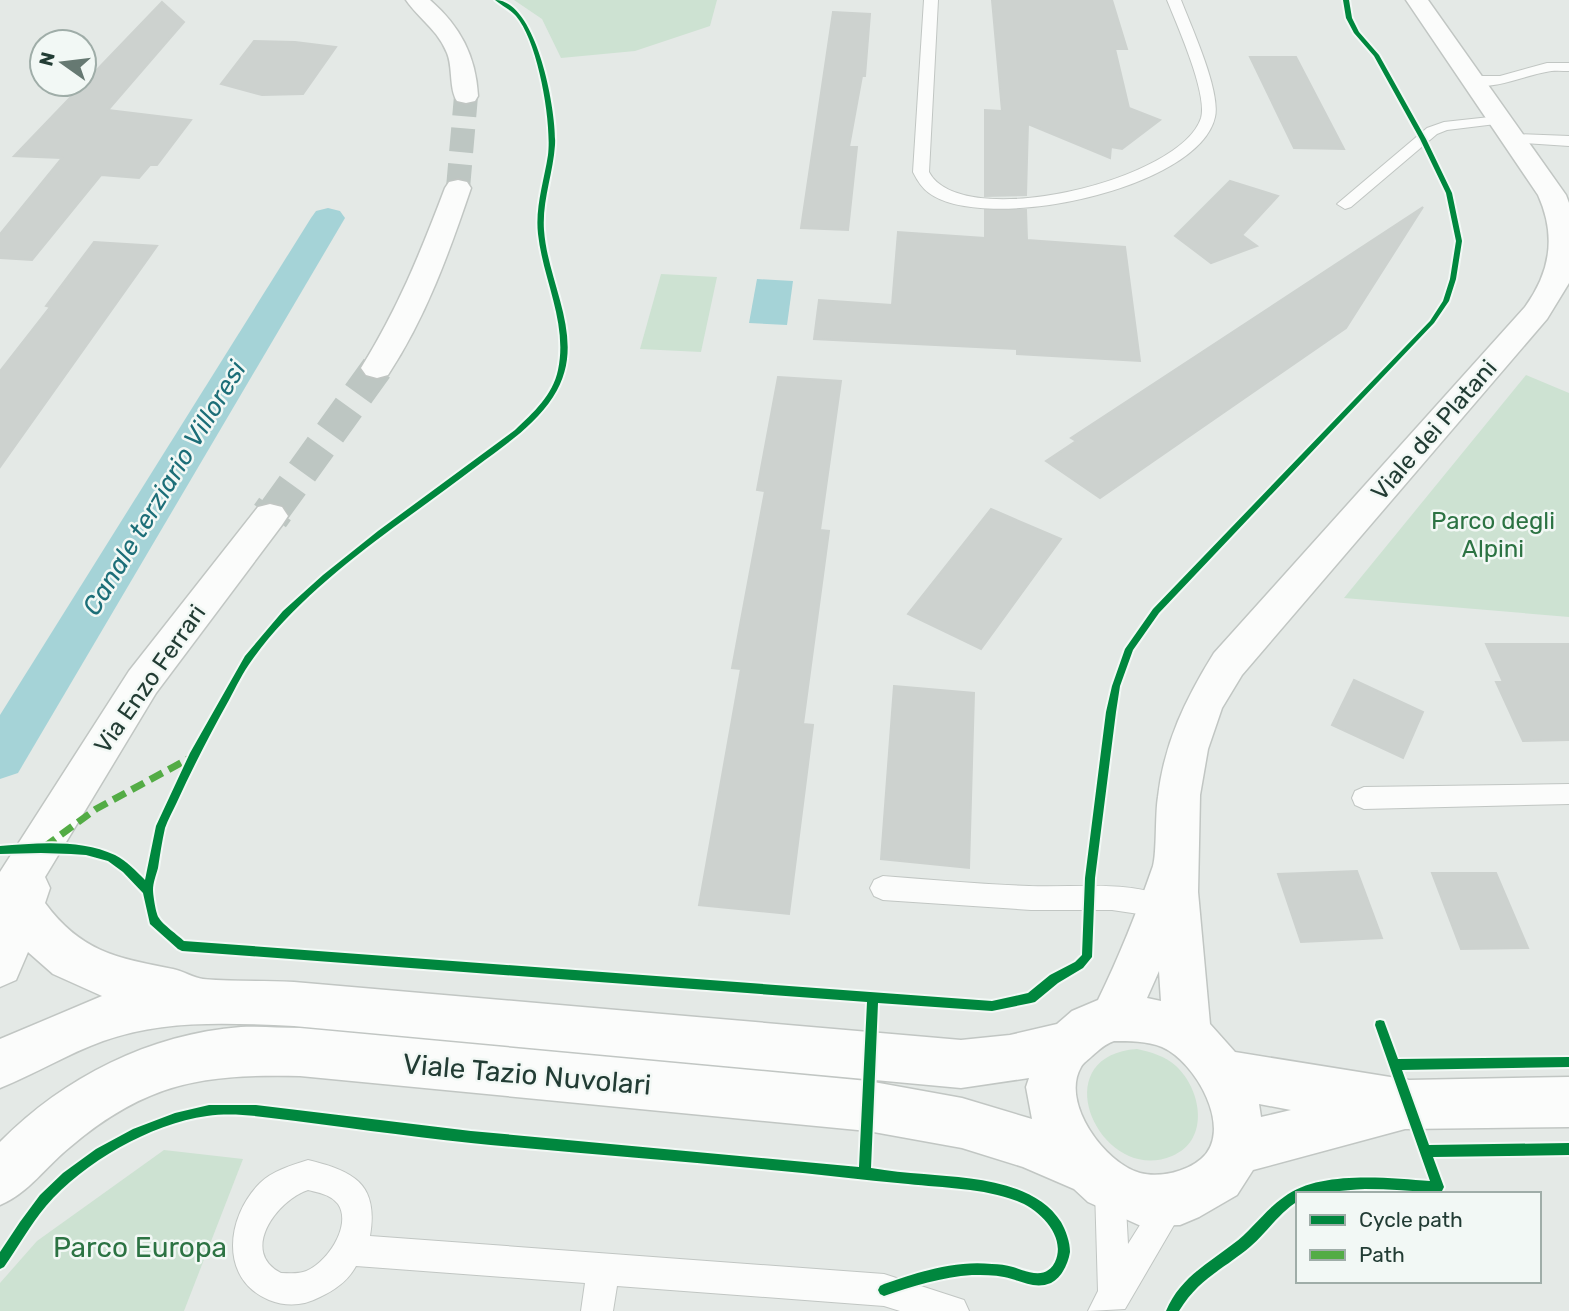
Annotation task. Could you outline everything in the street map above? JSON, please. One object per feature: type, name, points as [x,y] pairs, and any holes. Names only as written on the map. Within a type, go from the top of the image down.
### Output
[{"type":"street","points":[[418,0],[452,36],[462,57],[466,96]]},
{"type":"street","name":"Viale dei Platani","points":[[1187,1035],[1175,861],[1182,777],[1199,711],[1211,686],[1227,664],[1536,313],[1551,295],[1560,276],[1564,245],[1560,216],[1538,171],[1471,80],[1417,0]]},
{"type":"street","points":[[377,368],[408,317],[458,188]]},
{"type":"street","name":"Via Enzo Ferrari","points":[[0,965],[11,909],[64,805],[127,705],[270,516]]},
{"type":"street","name":"Viale dei Platani","points":[[1114,1018],[1141,959],[1175,861]]},
{"type":"street","points":[[11,909],[53,948],[82,967],[122,980],[214,1000]]},
{"type":"street","name":"Viale Tazio Nuvolari","points":[[0,1064],[77,1028],[140,1008],[214,1000],[294,1004],[961,1064],[1010,1059],[1068,1045]]},
{"type":"street","points":[[1114,1018],[1157,1022],[1187,1035],[1203,1049],[1223,1074],[1233,1098],[1238,1124],[1235,1149],[1222,1174],[1201,1192],[1172,1201],[1141,1200],[1097,1178],[1066,1144],[1055,1118],[1052,1090],[1056,1066],[1068,1045],[1089,1027],[1114,1018]]},
{"type":"street","name":"Viale Tazio Nuvolari","points":[[0,1179],[31,1145],[80,1106],[123,1080],[187,1058],[242,1051],[300,1052],[868,1106],[962,1122],[1027,1143],[1097,1178]]},
{"type":"street","points":[[1223,1074],[1409,1105],[1569,1102]]},
{"type":"street","points":[[1235,1149],[1409,1105]]},
{"type":"lane","points":[[931,0],[921,172],[928,184],[938,193],[956,200],[985,202],[1049,199],[1103,190],[1178,157],[1200,136],[1209,116],[1206,91],[1174,0]]},
{"type":"lane","points":[[1471,80],[1501,80],[1547,67],[1569,67]]},
{"type":"lane","points":[[1345,204],[1432,131],[1444,126],[1506,129],[1569,141]]},
{"type":"lane","points":[[1364,798],[1569,794]]},
{"type":"lane","points":[[883,888],[1031,898],[1111,898],[1159,905]]},
{"type":"lane","points":[[1097,1178],[1109,1305]]},
{"type":"lane","points":[[1109,1305],[1172,1201]]},
{"type":"lane","points":[[350,1250],[884,1290],[953,1311]]},
{"type":"lane","points":[[597,1311],[603,1270]]},
{"type":"green space","points":[[514,0],[717,0],[710,26],[635,51],[561,58],[542,19]]},
{"type":"green space","points":[[661,274],[717,277],[701,352],[640,349]]},
{"type":"green space","name":"Parco degli Alpini","points":[[1526,375],[1569,393],[1569,617],[1344,598]]},
{"type":"green space","points":[[1137,1049],[1158,1055],[1176,1066],[1185,1076],[1196,1100],[1197,1127],[1193,1138],[1172,1156],[1146,1160],[1123,1153],[1104,1137],[1092,1116],[1087,1094],[1092,1073],[1108,1057]]},
{"type":"green space","name":"Parco Europa","points":[[164,1150],[243,1159],[184,1311],[0,1311],[0,1283],[37,1241]]},
{"type":"water","points":[[757,279],[793,281],[787,325],[749,323]]},
{"type":"building","points":[[992,0],[1112,0],[1127,49],[1115,49],[1129,108],[1160,120],[1122,149],[1111,147],[1110,158],[1028,124],[1026,195],[985,196],[985,110],[1002,111]]},
{"type":"building","points":[[162,2],[184,22],[108,110],[191,120],[157,165],[150,165],[139,178],[101,175],[32,260],[0,258],[0,234],[62,158],[14,156],[70,98],[98,98],[98,69]]},
{"type":"building","points":[[833,12],[870,14],[865,76],[862,76],[849,147],[857,147],[848,230],[801,228]]},
{"type":"building","points":[[254,41],[336,47],[303,94],[262,95],[221,84]]},
{"type":"building","points":[[1250,57],[1296,57],[1344,149],[1294,148]]},
{"type":"building","points":[[1230,181],[1278,196],[1242,235],[1257,246],[1211,263],[1175,236]]},
{"type":"building","points":[[1423,207],[1346,328],[1100,498],[1046,461],[1076,441],[1071,438]]},
{"type":"building","points":[[985,210],[1026,210],[1027,240],[1125,247],[1140,361],[1017,354],[1017,349],[814,339],[819,300],[892,305],[898,232],[985,238]]},
{"type":"building","points":[[94,242],[157,246],[0,467],[0,371],[50,307],[46,306]]},
{"type":"building","points":[[778,377],[841,381],[820,530],[829,531],[803,724],[813,725],[789,914],[699,905],[741,669],[732,668],[765,491],[757,490]]},
{"type":"building","points":[[991,509],[1061,539],[981,649],[908,614]]},
{"type":"building","points":[[1486,644],[1569,644],[1569,740],[1523,741],[1496,682],[1503,682]]},
{"type":"building","points":[[1354,680],[1423,712],[1403,758],[1332,725]]},
{"type":"building","points":[[894,686],[974,693],[969,868],[881,859]]},
{"type":"building","points":[[1357,871],[1382,938],[1301,942],[1278,874]]},
{"type":"building","points":[[1432,873],[1496,873],[1528,948],[1461,949]]},
{"type":"waterway","name":"Canale terziario Villoresi","points":[[0,758],[328,218]]},
{"type":"tunnel","points":[[458,188],[466,96]]},
{"type":"tunnel","points":[[274,511],[377,368]]},
{"type":"tunnel","points":[[270,516],[275,509]]},
{"type":"marked path","points":[[44,847],[96,809],[190,758]]},
{"type":"cycle path","points":[[498,0],[517,14],[526,26],[538,58],[550,115],[552,143],[541,232],[562,319],[564,355],[561,373],[544,405],[518,432],[326,577],[286,613],[248,658],[193,756],[161,826],[148,891],[154,921],[182,946],[992,1006],[1031,998],[1087,957],[1090,878],[1111,712],[1116,686],[1129,649],[1156,611],[1432,322],[1446,301],[1453,279],[1459,241],[1449,193],[1423,139],[1376,55],[1357,33],[1349,18],[1346,0]]},
{"type":"cycle path","points":[[0,850],[56,848],[99,854],[122,865],[148,891]]},
{"type":"cycle path","points":[[865,1173],[873,998]]},
{"type":"cycle path","points":[[1305,1192],[1350,1184],[1438,1187],[1380,1025]]},
{"type":"cycle path","points":[[1394,1065],[1569,1062]]},
{"type":"cycle path","points":[[0,1263],[44,1199],[100,1153],[137,1133],[175,1118],[224,1109],[271,1112],[471,1137],[976,1185],[1031,1201],[1054,1222],[1063,1240],[1061,1263],[1053,1274],[1044,1279],[989,1269],[958,1270],[884,1290]]},
{"type":"cycle path","points":[[1425,1151],[1569,1149]]},
{"type":"cycle path","points":[[1172,1311],[1188,1286],[1246,1242],[1277,1210],[1296,1195]]}]
